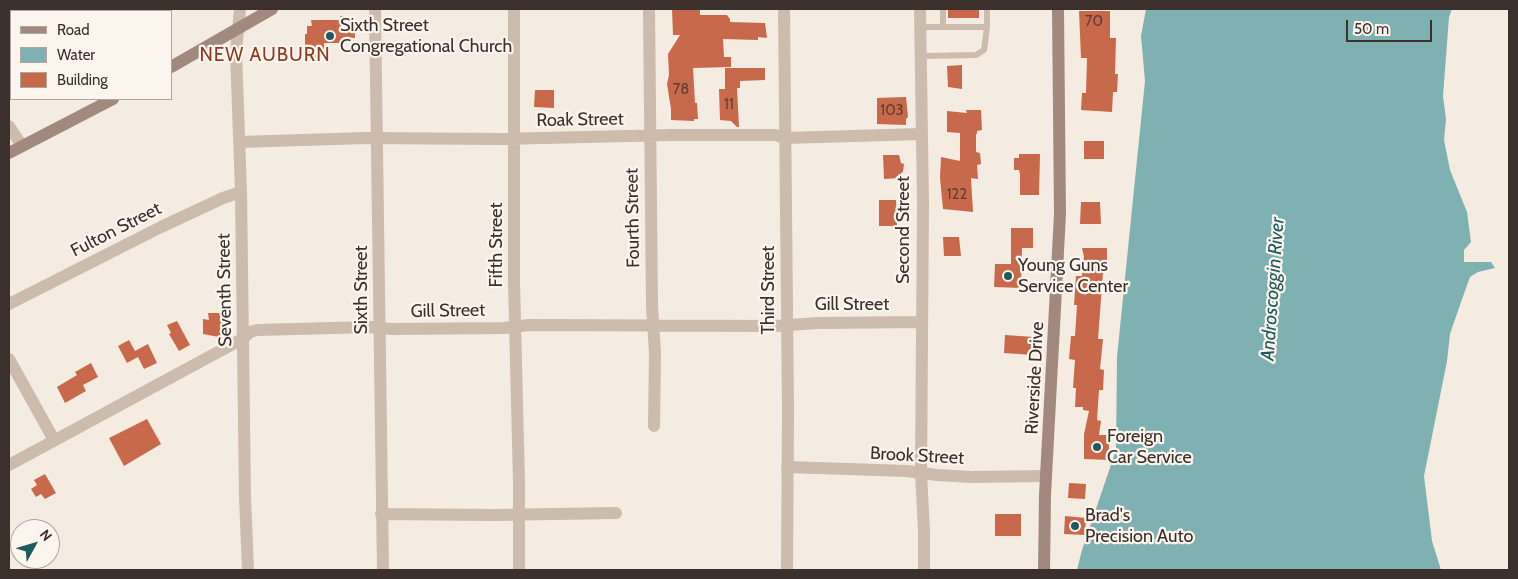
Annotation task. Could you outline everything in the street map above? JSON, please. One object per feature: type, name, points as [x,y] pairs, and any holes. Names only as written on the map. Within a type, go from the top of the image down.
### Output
[{"type":"main road","points":[[172,66],[272,9]]},
{"type":"main road","name":"Riverside Drive","points":[[1044,570],[1046,476],[1060,214],[1058,9]]},
{"type":"main road","points":[[9,153],[111,100]]},
{"type":"street","name":"Seventh Street","points":[[240,9],[236,52],[240,142],[245,496],[248,570]]},
{"type":"street","name":"Sixth Street","points":[[375,9],[383,570]]},
{"type":"street","name":"Fifth Street","points":[[514,9],[515,326],[520,570]]},
{"type":"street","name":"Fourth Street","points":[[649,9],[652,306],[655,353],[654,426]]},
{"type":"street","name":"Third Street","points":[[784,9],[786,64],[787,570]]},
{"type":"street","name":"Second Street","points":[[920,9],[922,56],[921,473],[924,570]]},
{"type":"street","points":[[9,126],[22,146]]},
{"type":"street","name":"Roak Street","points":[[240,142],[378,138],[514,138],[724,134],[785,138],[921,134]]},
{"type":"street","name":"Fulton Street","points":[[9,304],[161,227],[222,198],[241,192]]},
{"type":"street","name":"Gill Street","points":[[9,465],[244,338],[250,332],[265,329],[392,329],[515,326],[774,326],[787,324],[922,322]]},
{"type":"street","points":[[9,358],[54,440]]},
{"type":"street","name":"Brook Street","points":[[787,467],[971,477],[1046,476]]},
{"type":"street","points":[[381,514],[616,513]]},
{"type":"lane","points":[[943,9],[943,26]]},
{"type":"lane","points":[[922,56],[976,55],[984,50],[988,26],[987,9]]},
{"type":"lane","points":[[920,26],[988,26]]},
{"type":"water","name":"Androscoggin River","points":[[1146,9],[1452,9],[1449,17],[1443,96],[1446,119],[1444,140],[1450,170],[1467,212],[1471,242],[1464,250],[1464,262],[1491,262],[1495,268],[1478,272],[1470,277],[1450,334],[1447,361],[1424,476],[1432,541],[1441,570],[1077,570],[1116,450],[1117,357],[1145,81],[1141,36]]},
{"type":"building","points":[[672,9],[700,9],[700,15],[727,15],[730,22],[765,23],[767,38],[758,37],[758,40],[723,39],[724,57],[731,57],[731,67],[693,68],[698,119],[694,119],[694,121],[671,120],[667,84],[669,75],[668,54],[680,35],[673,35]]},
{"type":"building","points":[[948,9],[979,9],[979,18],[948,18]]},
{"type":"building","points":[[1079,11],[1110,11],[1110,38],[1116,38],[1115,74],[1118,74],[1117,92],[1113,92],[1112,112],[1081,110],[1082,93],[1086,93],[1087,58],[1081,58]]},
{"type":"building","name":"Sixth Street Congregational Church","points":[[340,16],[349,16],[349,26],[355,26],[355,38],[347,38],[347,43],[324,43],[325,58],[305,58],[305,34],[307,34],[307,26],[312,26],[311,20],[340,20]]},
{"type":"building","points":[[962,65],[962,89],[948,87],[947,66]]},
{"type":"building","points":[[725,68],[765,68],[765,80],[740,81],[740,88],[737,88],[739,127],[731,121],[720,120],[719,89],[725,89]]},
{"type":"building","points":[[535,90],[554,90],[554,108],[534,107]]},
{"type":"building","points":[[906,97],[908,117],[906,125],[877,124],[877,98]]},
{"type":"building","points":[[966,110],[981,110],[982,130],[977,131],[976,134],[976,152],[980,153],[981,164],[977,165],[978,179],[971,178],[973,212],[943,209],[940,178],[941,157],[960,161],[960,133],[947,132],[947,111],[967,113]]},
{"type":"building","points":[[1084,141],[1104,141],[1104,159],[1084,159]]},
{"type":"building","points":[[1019,154],[1040,154],[1039,195],[1020,195],[1020,174],[1019,170],[1014,170],[1014,158],[1019,158]]},
{"type":"building","points":[[883,155],[899,155],[901,163],[904,164],[901,178],[884,179]]},
{"type":"building","points":[[879,200],[896,200],[897,226],[879,226]]},
{"type":"building","points":[[1081,202],[1100,202],[1101,224],[1080,224]]},
{"type":"building","points":[[1011,228],[1033,228],[1033,248],[1022,248],[1021,288],[994,287],[995,264],[1011,264]]},
{"type":"building","points":[[943,237],[959,237],[961,256],[944,256]]},
{"type":"building","points":[[1082,248],[1107,248],[1107,272],[1103,272],[1098,339],[1103,339],[1100,369],[1104,370],[1103,390],[1099,390],[1097,420],[1101,421],[1099,435],[1109,435],[1109,460],[1084,459],[1084,434],[1089,411],[1083,410],[1083,407],[1075,407],[1076,388],[1073,388],[1075,360],[1069,359],[1071,336],[1075,336],[1077,305],[1074,305],[1076,276],[1082,276],[1084,257]]},
{"type":"building","points":[[208,313],[226,313],[227,325],[219,337],[203,334],[203,319],[209,320]]},
{"type":"building","points":[[177,321],[190,345],[179,351],[169,334],[171,333],[167,325]]},
{"type":"building","points":[[1005,335],[1034,337],[1033,355],[1004,353]]},
{"type":"building","points":[[129,340],[135,351],[148,344],[157,363],[144,369],[138,357],[127,363],[118,346]]},
{"type":"building","points":[[91,363],[98,377],[83,385],[86,391],[65,403],[57,387],[77,375],[75,372]]},
{"type":"building","points":[[147,419],[161,444],[124,466],[109,438]]},
{"type":"building","points":[[45,474],[56,493],[45,499],[41,494],[36,497],[31,489],[37,485],[34,480]]},
{"type":"building","points":[[1069,483],[1086,484],[1085,499],[1068,498]]},
{"type":"building","points":[[995,514],[1021,514],[1021,536],[995,536]]},
{"type":"building","name":"Brad's Precision Auto","points":[[1065,516],[1086,518],[1085,535],[1064,534]]},
{"type":"place","name":"Sixth Street Congregational Church","points":[[330,36]]},
{"type":"place","name":"Young Guns Service Center","points":[[1008,276]]},
{"type":"place","name":"Foreign Car Service","points":[[1097,447]]},
{"type":"place","name":"Brad's Precision Auto","points":[[1075,526]]},
{"type":"district","name":"NEW AUBURN","points":[[265,55]]}]
